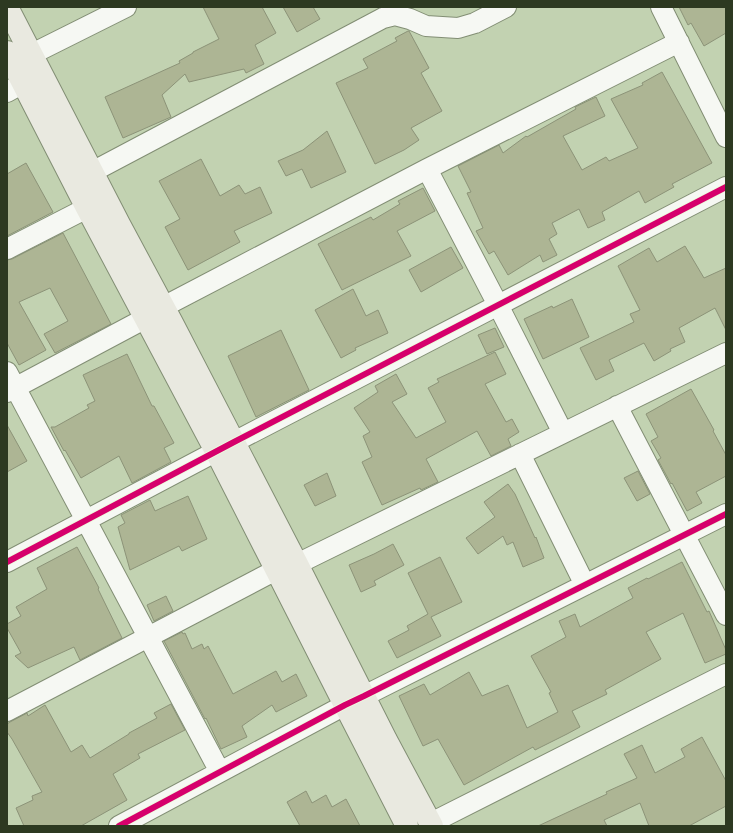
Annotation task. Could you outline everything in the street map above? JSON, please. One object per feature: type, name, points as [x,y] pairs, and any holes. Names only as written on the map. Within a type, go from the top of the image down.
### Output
[{"type":"main road","points":[[7,7],[32,54],[83,178],[225,446],[297,564],[386,740],[432,825]]},
{"type":"main road","points":[[7,52],[15,88],[83,178],[87,208],[154,313]]},
{"type":"main road","points":[[225,446],[276,570],[407,826]]},
{"type":"street","points":[[32,54],[126,7]]},
{"type":"street","points":[[417,7],[426,26]]},
{"type":"street","points":[[83,178],[383,18],[395,15],[410,19],[426,26],[458,28],[475,23],[506,7]]},
{"type":"street","points":[[661,7],[726,137]]},
{"type":"street","points":[[220,772],[86,520],[10,384],[154,313],[427,169],[679,42]]},
{"type":"street","points":[[427,169],[563,433]]},
{"type":"street","points":[[7,562],[225,446],[726,187]]},
{"type":"street","points":[[7,248],[87,208]]},
{"type":"street","points":[[297,564],[726,353]]},
{"type":"street","points":[[617,406],[726,615]]},
{"type":"street","points":[[520,454],[585,585]]},
{"type":"street","points":[[119,826],[345,705],[726,514]]},
{"type":"street","points":[[7,711],[276,570]]},
{"type":"street","points":[[432,825],[726,674]]},
{"type":"building","points":[[203,7],[262,7],[276,33],[255,45],[264,64],[246,73],[244,69],[189,82],[185,74],[162,95],[171,117],[123,138],[105,97],[180,63],[179,61],[193,52],[219,39]]},
{"type":"building","points":[[283,7],[313,7],[320,19],[297,32]]},
{"type":"building","points":[[679,7],[726,7],[726,33],[704,46],[691,23],[688,25]]},
{"type":"building","points":[[408,31],[429,68],[421,73],[442,111],[411,128],[419,140],[404,150],[375,164],[336,83],[368,68],[363,59],[397,41],[395,38]]},
{"type":"building","points":[[662,72],[712,163],[672,184],[674,187],[645,203],[639,191],[602,212],[605,220],[588,228],[579,209],[552,223],[557,234],[549,239],[557,255],[543,262],[540,255],[508,275],[494,251],[489,254],[476,231],[483,228],[467,193],[471,192],[458,166],[499,145],[503,153],[526,136],[527,137],[576,109],[575,107],[596,97],[605,116],[563,136],[582,170],[606,157],[609,161],[638,148],[611,99],[643,85],[642,83]]},
{"type":"building","points":[[327,131],[346,172],[311,188],[302,169],[286,176],[278,161],[303,150]]},
{"type":"building","points":[[201,159],[220,196],[239,185],[245,194],[260,187],[272,213],[234,231],[240,242],[188,270],[165,227],[180,219],[159,181]]},
{"type":"building","points":[[26,163],[53,212],[7,236],[7,174]]},
{"type":"building","points":[[423,188],[435,211],[397,231],[411,256],[342,290],[318,244],[371,217],[373,220],[400,204],[398,201]]},
{"type":"building","points":[[63,233],[111,324],[55,353],[44,334],[68,321],[50,288],[19,302],[46,350],[19,365],[7,343],[7,260],[12,259]]},
{"type":"building","points":[[685,246],[704,278],[726,268],[726,330],[715,308],[679,328],[685,342],[670,349],[671,351],[654,361],[644,343],[609,360],[614,371],[596,380],[580,348],[634,322],[630,314],[640,310],[618,266],[649,248],[657,262]]},
{"type":"building","points":[[451,247],[463,268],[421,292],[409,270]]},
{"type":"building","points":[[353,289],[366,316],[378,310],[388,333],[355,348],[356,350],[341,358],[315,310]]},
{"type":"building","points":[[572,299],[589,337],[543,359],[524,319],[552,306],[553,308]]},
{"type":"building","points":[[495,328],[504,347],[487,354],[478,335]]},
{"type":"building","points":[[281,330],[309,390],[256,417],[228,356]]},
{"type":"building","points":[[495,352],[506,374],[485,384],[506,422],[512,419],[519,432],[508,439],[511,446],[491,456],[477,431],[426,459],[438,482],[421,490],[420,488],[382,505],[362,462],[372,457],[363,436],[370,432],[354,408],[378,392],[375,386],[396,374],[407,394],[392,402],[416,438],[446,422],[428,388],[439,382],[437,379]]},
{"type":"building","points":[[127,354],[152,406],[154,406],[174,443],[164,448],[171,462],[132,483],[119,456],[81,478],[51,427],[55,427],[89,408],[87,405],[95,401],[83,375]]},
{"type":"building","points":[[691,389],[726,455],[726,476],[696,492],[702,503],[687,511],[658,460],[661,458],[651,441],[658,437],[646,414]]},
{"type":"building","points":[[7,425],[27,461],[7,472]]},
{"type":"building","points":[[638,471],[650,494],[637,501],[624,478]]},
{"type":"building","points":[[327,473],[336,496],[315,506],[304,485]]},
{"type":"building","points":[[508,484],[515,494],[535,538],[536,537],[544,558],[523,567],[513,542],[507,545],[503,536],[478,554],[466,538],[495,517],[484,502]]},
{"type":"building","points":[[188,496],[207,539],[182,551],[179,546],[130,570],[118,527],[125,523],[121,515],[150,500],[155,511]]},
{"type":"building","points":[[393,544],[404,565],[374,581],[376,585],[361,592],[349,565]]},
{"type":"building","points":[[77,547],[99,588],[98,589],[122,638],[80,660],[74,647],[28,668],[15,656],[21,653],[7,628],[7,624],[21,616],[16,607],[47,589],[37,568]]},
{"type":"building","points":[[440,557],[462,602],[431,617],[441,636],[397,658],[388,641],[409,630],[407,626],[428,614],[408,573]]},
{"type":"building","points":[[682,562],[707,612],[709,611],[726,650],[726,654],[705,663],[683,613],[646,632],[661,659],[605,690],[607,694],[572,711],[580,727],[567,734],[535,750],[533,747],[464,785],[438,739],[423,746],[399,696],[424,684],[430,695],[469,672],[482,696],[508,685],[527,728],[558,712],[549,693],[551,692],[531,656],[566,637],[559,621],[575,614],[580,627],[633,598],[628,588]]},
{"type":"building","points":[[166,596],[173,611],[154,621],[147,605]]},
{"type":"building","points":[[182,632],[183,634],[185,633],[192,649],[202,644],[204,649],[208,646],[233,694],[276,671],[282,682],[296,674],[307,696],[276,712],[272,705],[242,726],[247,737],[221,749],[206,718],[205,719],[164,641]]},
{"type":"building","points":[[171,704],[185,730],[138,754],[140,758],[113,774],[127,800],[81,826],[24,826],[16,808],[33,800],[32,796],[42,792],[7,732],[7,724],[27,713],[28,716],[45,705],[71,752],[82,745],[90,758],[129,733],[157,718],[154,713]]},
{"type":"building","points":[[702,737],[726,781],[726,806],[689,826],[649,826],[640,803],[604,820],[607,826],[538,826],[607,794],[606,792],[637,778],[624,754],[642,745],[655,773],[685,757],[681,749]]},
{"type":"building","points":[[306,791],[312,803],[326,795],[332,807],[346,799],[360,826],[300,826],[287,802]]},
{"type":"cycle path","points":[[7,562],[234,442],[726,187]]},
{"type":"cycle path","points":[[119,826],[345,705],[726,514]]}]
